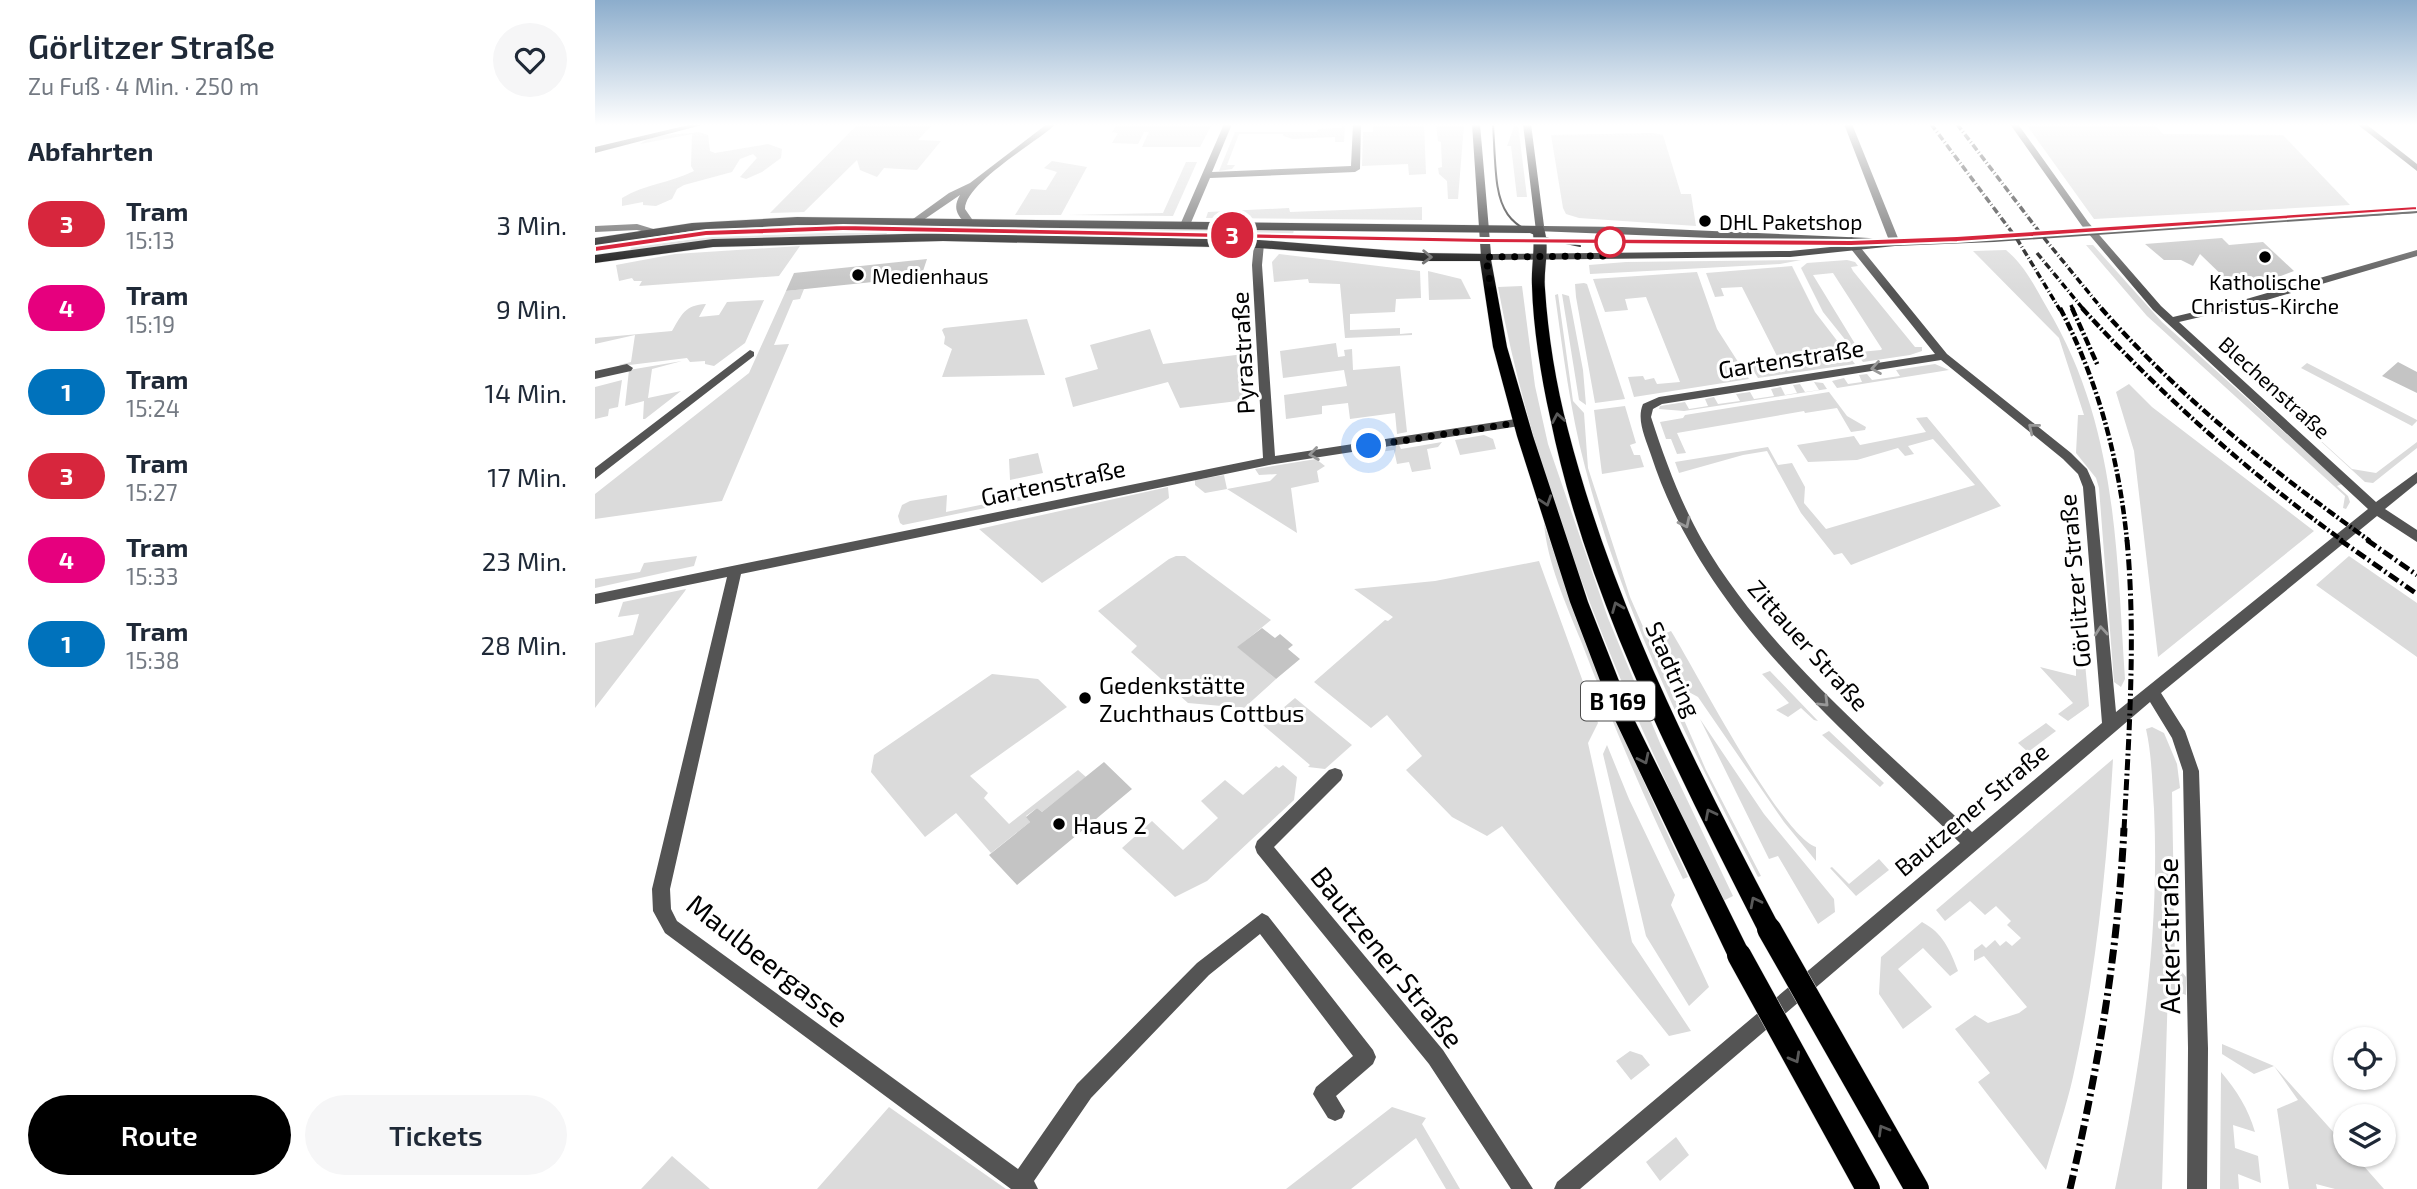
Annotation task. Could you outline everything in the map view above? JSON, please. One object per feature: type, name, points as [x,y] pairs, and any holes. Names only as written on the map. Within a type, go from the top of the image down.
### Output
[{"type":"main road","points":[[1479,179],[1486,257]]},
{"type":"main road","name":"Stadtring","points":[[1533,179],[1541,256],[1538,287],[1559,427],[1615,605],[1686,766],[1769,929],[1917,1189]]},
{"type":"main road","points":[[595,259],[684,246],[778,239],[967,237],[1259,244],[1423,257],[1746,256],[1855,249],[1895,243],[2417,210]]},
{"type":"main road","points":[[595,242],[655,231],[797,221],[916,221],[1539,229],[1848,239],[1895,243]]},
{"type":"main road","name":"B 169","points":[[1486,257],[1500,347],[1524,429],[1579,602],[1625,720],[1739,955],[1868,1189]]},
{"type":"street","points":[[916,221],[951,195],[980,179]]},
{"type":"street","points":[[1185,225],[1204,179]]},
{"type":"street","points":[[1870,179],[1895,243]]},
{"type":"street","name":"Blechenstraße","points":[[2054,179],[2092,232],[2171,321],[2376,509],[2417,537]]},
{"type":"street","points":[[969,222],[960,211],[960,203],[972,186]]},
{"type":"street","points":[[595,229],[637,226],[655,231]]},
{"type":"street","name":"Görlitzer Straße","points":[[1848,239],[1943,356],[2071,458],[2083,472],[2088,483],[2110,726]]},
{"type":"street","name":"Pyrastraße","points":[[1259,244],[1257,265],[1269,461]]},
{"type":"street","points":[[2171,321],[2239,305],[2417,253]]},
{"type":"street","points":[[595,475],[750,355]]},
{"type":"street","name":"Gartenstraße","points":[[1647,407],[1659,401],[1943,356]]},
{"type":"street","points":[[595,375],[628,368]]},
{"type":"street","name":"Zittauer Straße","points":[[1647,407],[1645,417],[1648,430],[1669,489],[1690,532],[1723,585],[1793,670],[1972,843]]},
{"type":"street","name":"Gartenstraße","points":[[595,600],[1269,461],[1430,436],[1524,429]]},
{"type":"street","name":"Bautzener Straße","points":[[1564,1189],[2110,726],[2417,476]]},
{"type":"street","name":"Maulbeergasse","points":[[735,571],[661,889],[662,911],[671,927],[1024,1186],[1084,1091],[1203,969],[1262,922],[1366,1056],[1323,1094],[1335,1111]]},
{"type":"street","name":"Ackerstraße","points":[[2152,692],[2179,736],[2191,771],[2198,1048],[2197,1189]]},
{"type":"street","name":"Bautzener Straße","points":[[1335,775],[1263,847],[1436,1057],[1524,1189]]},
{"type":"shaded area","points":[[671,179],[704,179],[684,185],[677,189],[672,199],[656,206],[643,205],[643,202],[622,206],[622,198]]},
{"type":"shaded area","points":[[803,179],[837,179],[804,212],[770,213]]},
{"type":"shaded area","points":[[1052,179],[1080,179],[1061,215],[1015,215],[1031,189],[1046,190]]},
{"type":"shaded area","points":[[1178,179],[1189,179],[1173,216],[1068,215],[1163,213]]},
{"type":"shaded area","points":[[1445,179],[1460,179],[1458,199],[1448,199]]},
{"type":"shaded area","points":[[1515,179],[1525,179],[1527,197],[1517,197]]},
{"type":"shaded area","points":[[1558,179],[1677,179],[1681,194],[1691,194],[1696,226],[1579,218],[1566,214]]},
{"type":"shaded area","points":[[2066,179],[2326,179],[2350,205],[2094,219]]},
{"type":"shaded area","points":[[1422,207],[1422,220],[1206,218],[1208,212],[1289,208],[1290,212]]},
{"type":"shaded area","points":[[799,224],[894,225],[732,230],[634,241],[634,238],[706,229]]},
{"type":"shaded area","points":[[987,226],[1294,230],[1293,234],[1005,230]]},
{"type":"shaded area","points":[[887,233],[885,237],[737,239],[630,251],[631,247],[712,237]]},
{"type":"shaded area","points":[[2086,245],[2093,245],[2162,322],[2342,484],[2337,486],[2348,496],[2350,502],[2346,509],[2343,508],[2345,496],[2147,316]]},
{"type":"shaded area","points":[[800,246],[779,276],[639,286],[642,281],[634,281],[632,278],[619,281],[616,265],[675,254]]},
{"type":"shaded area","points":[[2006,250],[2029,276],[2069,350],[2087,395],[2100,441],[2115,534],[2125,679],[2121,687],[2114,682],[2099,488],[2096,478],[2076,453],[2078,415],[2084,415],[2059,338],[1973,251]]},
{"type":"shaded area","points":[[1279,254],[1420,271],[1421,298],[1396,299],[1395,312],[1350,314],[1350,330],[1400,328],[1400,334],[1412,335],[1345,338],[1340,284],[1309,283],[1308,279],[1274,282],[1272,262]]},
{"type":"shaded area","points":[[1801,260],[1780,264],[1590,274],[1589,265],[1626,262]]},
{"type":"shaded area","points":[[1847,260],[1855,262],[1858,266],[1851,267],[1853,271],[1915,347],[1922,347],[1922,351],[1863,362],[1823,312],[1801,268],[1807,263]],"holes":[[[1833,273],[1882,349],[1860,352],[1813,275]]]},
{"type":"shaded area","points":[[1792,266],[1815,312],[1855,364],[1758,378],[1748,362],[1756,361],[1760,368],[1782,366],[1742,287],[1721,288],[1724,296],[1715,297],[1706,273]]},
{"type":"shaded area","points":[[1428,271],[1461,279],[1471,299],[1429,300]]},
{"type":"shaded area","points":[[1697,272],[1717,329],[1749,379],[1634,397],[1628,377],[1643,376],[1645,380],[1654,378],[1657,384],[1680,382],[1646,297],[1625,299],[1628,310],[1605,312],[1593,279]]},
{"type":"shaded area","points":[[1575,284],[1587,284],[1625,399],[1595,403],[1576,297]]},
{"type":"shaded area","points":[[1522,286],[1535,386],[1548,444],[1608,618],[1660,743],[1733,896],[1723,901],[1620,678],[1561,525],[1515,367],[1498,287]]},
{"type":"shaded area","points":[[804,289],[800,299],[793,300],[774,345],[789,344],[722,501],[595,519],[595,494],[749,373],[786,291]]},
{"type":"shaded area","points":[[1558,294],[1573,401],[1584,413],[1588,468],[1630,597],[1706,770],[1761,876],[1758,877],[1683,728],[1618,573],[1600,521],[1575,424],[1555,295]]},
{"type":"shaded area","points":[[1562,294],[1569,296],[1583,370],[1586,405],[1579,400]]},
{"type":"shaded area","points":[[764,300],[745,343],[714,366],[705,364],[705,361],[690,362],[687,358],[621,366],[619,365],[631,362],[635,335],[595,344],[595,338],[672,331],[685,312],[693,306],[706,304],[699,317],[719,315],[727,302]]},
{"type":"shaded area","points":[[1027,319],[1045,375],[942,377],[952,349],[944,344],[944,328]]},
{"type":"shaded area","points":[[1150,329],[1163,364],[1244,354],[1246,400],[1180,408],[1168,382],[1073,407],[1065,378],[1098,369],[1090,345]]},
{"type":"shaded area","points":[[1336,343],[1338,357],[1345,356],[1344,350],[1352,349],[1353,370],[1400,366],[1407,432],[1397,434],[1395,413],[1350,419],[1348,403],[1322,406],[1322,414],[1286,419],[1284,395],[1347,386],[1344,370],[1283,378],[1280,351]]},
{"type":"shaded area","points":[[682,361],[652,369],[648,398],[681,391],[645,419],[644,401],[625,406],[629,370]]},
{"type":"shaded area","points":[[2307,363],[2417,421],[2412,426],[2301,368]]},
{"type":"shaded area","points":[[1935,364],[1949,370],[1837,388],[1832,381],[1844,378],[1848,384],[1862,382],[1859,375],[1867,374],[1872,380],[1900,376],[1896,370]]},
{"type":"shaded area","points":[[2242,369],[2352,469],[2376,473],[2417,442],[2417,448],[2373,483],[2365,482]]},
{"type":"shaded area","points":[[622,380],[618,407],[609,409],[608,416],[595,419],[595,387]]},
{"type":"shaded area","points":[[1814,382],[1823,383],[1827,389],[1684,411],[1659,409],[1660,406],[1685,402],[1689,409],[1708,406],[1705,399],[1714,397],[1718,404],[1740,401],[1736,394],[1750,392],[1754,399],[1774,396],[1771,389],[1781,387],[1785,395],[1797,393],[1793,385],[1800,384],[1805,392],[1819,390]]},
{"type":"shaded area","points":[[2129,384],[2152,407],[2314,531],[2158,657],[2134,451],[2116,392]]},
{"type":"shaded area","points":[[1829,392],[1847,416],[1866,427],[1865,430],[1851,432],[1837,408],[1804,411],[1677,433],[1686,453],[1677,454],[1671,439],[1666,439],[1660,422],[1683,418],[1685,415]]},
{"type":"shaded area","points":[[1625,406],[1636,443],[1630,445],[1634,455],[1640,455],[1644,467],[1602,474],[1594,410]]},
{"type":"shaded area","points":[[1927,417],[2001,506],[1851,565],[1842,553],[1834,555],[1801,513],[1767,451],[1679,473],[1675,462],[1768,447],[1778,465],[1792,463],[1805,487],[1804,503],[1826,529],[1975,485],[1933,439],[1908,446],[1914,454],[1905,456],[1898,448],[1857,460],[1808,462],[1797,445],[1854,436],[1860,445],[1926,432],[1916,418]]},
{"type":"shaded area","points":[[1484,435],[1493,439],[1496,449],[1460,455],[1455,440]]},
{"type":"shaded area","points":[[1442,442],[1438,447],[1427,449],[1431,469],[1412,472],[1409,462],[1397,464],[1394,450],[1379,452],[1382,448],[1399,445],[1401,449]]},
{"type":"shaded area","points":[[1038,453],[1043,473],[1010,480],[1009,459]]},
{"type":"shaded area","points":[[1316,459],[1325,466],[1317,471],[1319,482],[1291,488],[1297,533],[1227,489],[1270,481],[1277,474],[1259,475],[1255,469]]},
{"type":"shaded area","points":[[1224,475],[1227,489],[1205,493],[1195,485],[1195,480]]},
{"type":"shaded area","points":[[1168,487],[1169,498],[1042,583],[979,529]]},
{"type":"shaded area","points":[[1048,491],[1048,495],[903,525],[898,516],[902,505],[910,501],[947,495],[946,512]]},
{"type":"shaded area","points":[[1544,523],[1610,702],[1688,877],[1683,879],[1629,761],[1563,598],[1549,553]]},
{"type":"shaded area","points":[[697,556],[694,566],[595,588],[595,579],[640,572],[644,563]]},
{"type":"shaded area","points":[[1176,556],[1185,556],[1271,620],[1238,647],[1276,679],[1244,708],[1188,703],[1131,652],[1137,646],[1098,611]]},
{"type":"shaded area","points":[[2349,556],[2417,603],[2417,657],[2316,585]]},
{"type":"shaded area","points":[[1539,561],[1598,723],[1588,743],[1632,942],[1691,1031],[1669,1036],[1502,826],[1487,836],[1452,817],[1406,770],[1422,756],[1387,715],[1371,728],[1314,682],[1385,620],[1393,617],[1354,589],[1435,581]]},
{"type":"shaded area","points":[[686,589],[595,708],[595,643],[633,635],[639,614],[618,617],[623,602]]},
{"type":"shaded area","points":[[1657,623],[1664,634],[1671,631],[1739,750],[1782,814],[1800,836],[1816,847],[1816,861],[1784,822],[1698,697],[1687,691]]},
{"type":"shaded area","points":[[2076,661],[2085,663],[2089,706],[2068,721],[2058,714],[2073,703],[2040,667],[2076,676]]},
{"type":"shaded area","points":[[1770,671],[1818,721],[1801,708],[1788,717],[1776,710],[1789,703],[1762,674]]},
{"type":"shaded area","points":[[992,674],[1038,679],[1067,707],[970,776],[988,793],[984,798],[1009,824],[1078,770],[1086,777],[1042,812],[1037,808],[1026,816],[1030,822],[991,853],[956,813],[925,837],[871,772],[874,755]]},
{"type":"shaded area","points":[[1295,698],[1352,745],[1325,769],[1308,767],[1310,765],[1263,725]]},
{"type":"shaded area","points":[[1700,719],[1764,814],[1834,899],[1835,912],[1818,924],[1778,856],[1769,859]]},
{"type":"shaded area","points":[[2046,723],[2056,731],[2028,752],[2018,743]]},
{"type":"shaded area","points":[[2152,727],[2164,733],[2177,764],[2180,788],[2172,792],[2175,963],[2186,977],[2186,995],[2168,988],[2162,1189],[2115,1189],[2133,1096],[2151,952],[2154,809],[2146,729]]},
{"type":"shaded area","points":[[1829,731],[1884,783],[1880,787],[1822,735]]},
{"type":"shaded area","points":[[1607,745],[1629,799],[1675,895],[1671,905],[1709,987],[1689,1006],[1646,936],[1603,754]]},
{"type":"shaded area","points":[[2113,759],[2104,879],[2088,999],[2070,1089],[2046,1170],[1978,1082],[1990,1073],[1955,1029],[1975,1015],[1988,1023],[2019,1013],[2027,1007],[1984,956],[1974,961],[1974,950],[1982,944],[1986,948],[1995,940],[2000,946],[2006,941],[2012,946],[2021,938],[2007,925],[2011,921],[1996,906],[1985,915],[1970,901],[1945,921],[1936,910]]},
{"type":"shaded area","points":[[1283,765],[1297,777],[1294,800],[1207,881],[1175,897],[1122,848],[1152,821],[1183,850],[1218,818],[1201,801],[1225,780],[1243,795],[1276,766],[1279,768]]},
{"type":"shaded area","points":[[1879,859],[1889,870],[1856,896],[1830,868],[1849,884]]},
{"type":"shaded area","points":[[1922,922],[1941,937],[1958,971],[1950,976],[1923,948],[1898,969],[1932,1007],[1903,1029],[1879,994],[1881,957]]},
{"type":"shaded area","points":[[2222,1044],[2274,1066],[2254,1074],[2222,1054]]},
{"type":"shaded area","points":[[1630,1051],[1642,1055],[1650,1065],[1631,1080],[1616,1061]]},
{"type":"shaded area","points":[[2274,1066],[2333,1132],[2333,1167],[2365,1167],[2384,1189],[2335,1189],[2316,1184],[2317,1189],[2289,1189],[2277,1109],[2298,1100]]},
{"type":"shaded area","points":[[2221,1072],[2241,1100],[2255,1132],[2233,1125],[2235,1148],[2258,1156],[2261,1183],[2238,1174],[2239,1189],[2220,1189]]},
{"type":"shaded area","points":[[889,1107],[1006,1189],[817,1189]]},
{"type":"shaded area","points":[[1392,1107],[1426,1118],[1422,1124],[1460,1189],[1446,1189],[1416,1138],[1351,1189],[1286,1189]]},
{"type":"shaded area","points":[[1676,1137],[1689,1155],[1660,1181],[1646,1162]]},
{"type":"shaded area","points":[[672,1156],[710,1189],[641,1189]]},
{"type":"building","points":[[2222,238],[2229,245],[2263,242],[2294,271],[2260,284],[2233,286],[2200,254],[2193,266],[2181,260],[2164,260],[2145,244]]},
{"type":"building","name":"Medienhaus","points":[[927,259],[921,277],[786,291],[794,273]]},
{"type":"building","points":[[2398,362],[2417,372],[2417,393],[2382,376]]},
{"type":"building","points":[[1262,628],[1275,638],[1280,634],[1293,645],[1288,649],[1300,659],[1276,679],[1237,647]]},
{"type":"building","name":"Haus 2","points":[[1104,762],[1132,789],[1017,885],[989,855],[1030,822],[1026,817],[1037,808],[1042,812]]},
{"type":"tram line","points":[[1497,179],[1505,209],[1514,222],[1529,232],[1580,246]]},
{"type":"tram line","name":"3","points":[[595,249],[706,233],[814,228],[1484,240],[1851,243],[1957,239],[2417,208]]},
{"type":"tram line","points":[[1871,246],[2417,212]]},
{"type":"tram line","points":[[969,222],[1001,231]]},
{"type":"railway","points":[[1972,179],[2017,239],[2060,310]]},
{"type":"railway","points":[[1999,179],[2103,310]]},
{"type":"railway","points":[[2037,253],[2084,310]]},
{"type":"railway","points":[[2071,305],[2073,310]]},
{"type":"railway","points":[[2060,308],[2085,364],[2105,421],[2119,480],[2127,541]]},
{"type":"railway","points":[[2072,308],[2098,366]]},
{"type":"railway","points":[[2082,308],[2174,402],[2273,488],[2343,541]]},
{"type":"railway","points":[[2101,308],[2163,373],[2229,432],[2370,541]]},
{"type":"railway","points":[[2124,830],[2131,648],[2127,540]]},
{"type":"railway","points":[[2340,540],[2417,594]]},
{"type":"railway","points":[[2367,540],[2417,575]]},
{"type":"railway","points":[[2070,1189],[2112,965],[2124,828]]},
{"type":"place","name":"DHL Paketshop","points":[[1705,221]]},
{"type":"place","name":"Katholische Christus-Kirche","points":[[2265,257]]},
{"type":"place","name":"Medienhaus","points":[[858,275]]},
{"type":"place","name":"Gedenkstätte Zuchthaus Cottbus","points":[[1085,698]]},
{"type":"place","name":"Haus 2","points":[[1059,824]]},
{"type":"route","points":[[1369,446],[1522,422],[1500,347],[1486,257],[1605,256],[1610,242]]}]
